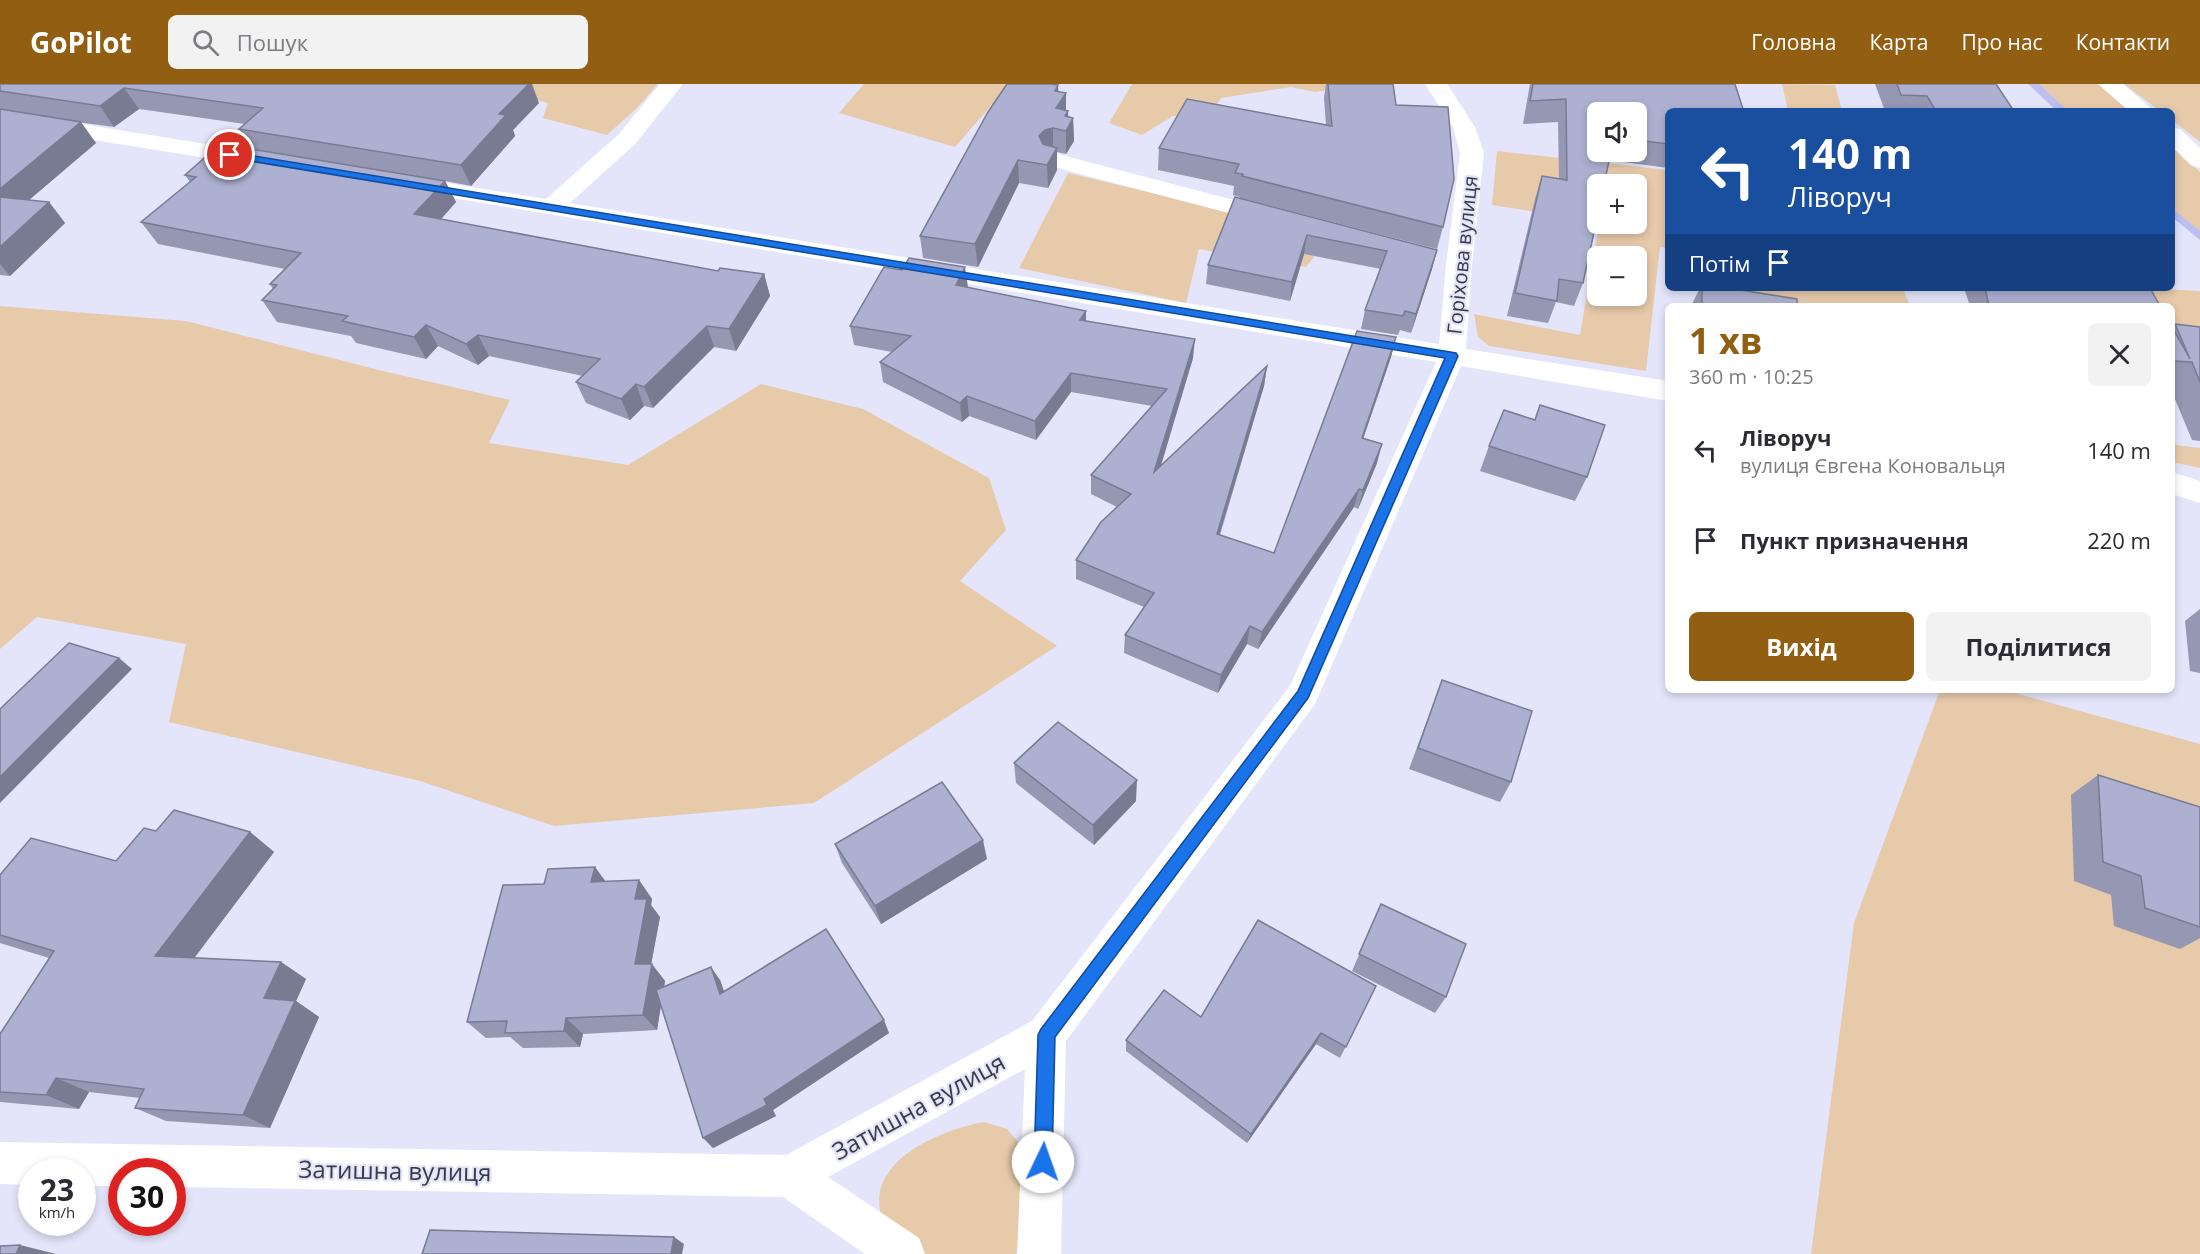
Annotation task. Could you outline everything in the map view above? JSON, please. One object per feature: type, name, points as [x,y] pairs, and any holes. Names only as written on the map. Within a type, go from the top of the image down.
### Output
[{"type":"street","points":[[551,207],[627,139],[672,84]]},
{"type":"street","name":"Горіхова вулиця","points":[[1046,1035],[1303,694],[1452,356],[1449,262],[1472,153],[1464,126],[1436,84]]},
{"type":"street","points":[[2109,84],[2139,108]]},
{"type":"street","points":[[0,118],[281,164]]},
{"type":"street","points":[[2175,137],[2200,161]]},
{"type":"street","points":[[1053,160],[1292,222]]},
{"type":"street","points":[[387,180],[1665,391]]},
{"type":"street","points":[[2175,484],[2200,492]]},
{"type":"street","points":[[1039,1254],[1046,1035]]},
{"type":"street","name":"Затишна вулиця","points":[[0,1164],[789,1176],[1046,1035]]},
{"type":"street","points":[[789,1176],[903,1254]]},
{"type":"shaded area","points":[[504,84],[658,84],[637,108],[607,135],[543,118],[548,103],[498,90]]},
{"type":"shaded area","points":[[864,84],[1010,84],[955,147],[839,113]]},
{"type":"shaded area","points":[[1132,84],[1366,84],[1315,92],[1291,87],[1221,98],[1210,116],[1173,116],[1142,135],[1109,123]]},
{"type":"shaded area","points":[[1782,84],[1835,85],[1841,108],[1787,108]]},
{"type":"shaded area","points":[[2033,84],[2101,84],[2129,108],[2060,108]]},
{"type":"shaded area","points":[[2124,84],[2200,84],[2200,142],[2175,122],[2175,108],[2156,108]]},
{"type":"shaded area","points":[[2175,148],[2200,172],[2200,237],[2175,214]]},
{"type":"shaded area","points":[[1497,151],[1665,170],[1665,248],[1660,247],[1646,371],[1489,346],[1478,337],[1474,314],[1580,335],[1587,294],[1587,306],[1647,306],[1647,246],[1595,246],[1597,234],[1647,234],[1647,174],[1587,174],[1587,219],[1492,205]]},
{"type":"shaded area","points":[[1068,173],[1253,217],[1318,252],[1306,267],[1199,249],[1186,303],[1019,268]]},
{"type":"shaded area","points":[[1727,291],[1904,291],[1909,303],[1753,303]]},
{"type":"shaded area","points":[[2134,291],[2200,291],[2200,345],[2175,341],[2175,303],[2103,303]]},
{"type":"shaded area","points":[[0,306],[186,321],[387,372],[510,400],[489,443],[628,465],[761,384],[863,409],[989,478],[1006,530],[960,581],[1057,646],[814,803],[554,826],[420,781],[169,722],[186,644],[37,617],[0,649]]},
{"type":"shaded area","points":[[2175,443],[2200,448],[2200,468],[2175,463]]},
{"type":"shaded area","points":[[1939,693],[2015,693],[2200,744],[2200,1254],[1811,1254],[1854,923]]},
{"type":"shaded area","points":[[984,1122],[1007,1129],[1023,1148],[1025,1228],[1016,1254],[915,1254],[893,1234],[883,1221],[879,1200],[883,1182],[894,1166],[909,1152],[927,1141],[966,1126]]},
{"type":"building","points":[[0,84],[529,84],[499,114],[506,115],[461,165],[239,129],[263,108],[124,88],[100,106],[0,91]]},
{"type":"building","points":[[1007,84],[1058,85],[1055,91],[1066,93],[1056,108],[1068,111],[1065,116],[1073,118],[1066,131],[1053,128],[1045,130],[1039,136],[1043,144],[1057,148],[1047,165],[1018,160],[975,244],[920,236],[988,112]]},
{"type":"building","points":[[1328,84],[1393,84],[1396,105],[1448,107],[1454,179],[1443,227],[1242,176],[1243,174],[1235,173],[1239,164],[1159,148],[1187,99],[1332,126]]},
{"type":"building","points":[[1533,84],[1735,84],[1743,108],[1665,108],[1665,144],[1647,141],[1647,102],[1587,102],[1587,162],[1609,162],[1606,174],[1587,174],[1587,234],[1594,234],[1591,246],[1587,246],[1587,265],[1583,283],[1559,279],[1557,301],[1515,293],[1542,176],[1567,180],[1566,99],[1530,101]]},
{"type":"building","points":[[1897,84],[1996,84],[2012,108],[1934,108],[1927,96],[1901,95]]},
{"type":"building","points":[[0,109],[81,122],[0,189]]},
{"type":"building","points":[[220,144],[445,181],[414,214],[718,271],[720,268],[764,274],[729,329],[707,326],[644,387],[636,384],[621,399],[576,382],[600,359],[478,335],[466,344],[426,325],[414,337],[342,321],[348,316],[262,300],[277,285],[270,284],[301,253],[141,222],[196,177],[185,175]]},
{"type":"building","points":[[0,197],[49,202],[0,247]]},
{"type":"building","points":[[1235,197],[1437,250],[1416,314],[1405,311],[1403,316],[1365,310],[1387,251],[1307,235],[1292,282],[1208,265]]},
{"type":"building","points":[[909,258],[965,267],[956,285],[1086,311],[1080,320],[1195,339],[1154,472],[1267,366],[1217,534],[1274,553],[1357,331],[1396,337],[1362,438],[1382,444],[1363,490],[1359,489],[1262,632],[1250,626],[1221,675],[1125,635],[1154,593],[1076,560],[1101,522],[1131,494],[1091,475],[1167,389],[1071,373],[1035,421],[967,396],[960,403],[880,362],[911,336],[850,326],[884,267],[902,270]]},
{"type":"building","points":[[1702,291],[1747,291],[1797,299],[1797,303],[1702,303]]},
{"type":"building","points":[[1986,291],[2152,291],[2158,303],[1988,303]]},
{"type":"building","points":[[2175,324],[2200,327],[2200,382],[2192,362],[2175,361],[2175,332],[2190,359]]},
{"type":"building","points":[[1540,405],[1605,425],[1587,477],[1489,446],[1504,410],[1535,420]]},
{"type":"building","points":[[69,643],[119,658],[0,777],[0,709]]},
{"type":"building","points":[[1442,680],[1532,711],[1511,782],[1418,748]]},
{"type":"building","points":[[1058,722],[1137,780],[1093,825],[1014,763]]},
{"type":"building","points":[[2098,775],[2200,807],[2200,927],[2145,908],[2141,876],[2103,862]]},
{"type":"building","points":[[942,782],[983,840],[875,906],[835,844]]},
{"type":"building","points":[[174,810],[250,832],[155,956],[281,962],[264,998],[295,1001],[243,1115],[135,1108],[144,1089],[56,1078],[46,1095],[0,1092],[0,1034],[54,951],[0,935],[0,875],[31,838],[116,861],[144,828],[156,831]]},
{"type":"building","points":[[595,867],[591,882],[639,880],[635,899],[647,899],[635,964],[652,964],[643,1015],[566,1018],[564,1031],[505,1033],[507,1021],[467,1022],[503,885],[544,884],[548,869]]},
{"type":"building","points":[[1381,904],[1466,944],[1446,997],[1359,954]]},
{"type":"building","points":[[1258,920],[1376,986],[1346,1047],[1321,1033],[1251,1134],[1126,1040],[1164,990],[1201,1017]]},
{"type":"building","points":[[826,929],[884,1020],[764,1099],[767,1105],[703,1138],[656,990],[711,967],[720,994]]},
{"type":"building","points":[[430,1230],[674,1237],[671,1254],[422,1254]]},
{"type":"building","points":[[20,1245],[16,1254],[0,1254],[0,1246]]},
{"type":"waterway","points":[[2033,84],[2060,108]]},
{"type":"waterway","points":[[2175,214],[2200,237]]},
{"type":"route","points":[[230,155],[1452,356],[1303,694],[1046,1035],[1043,1162]]}]
